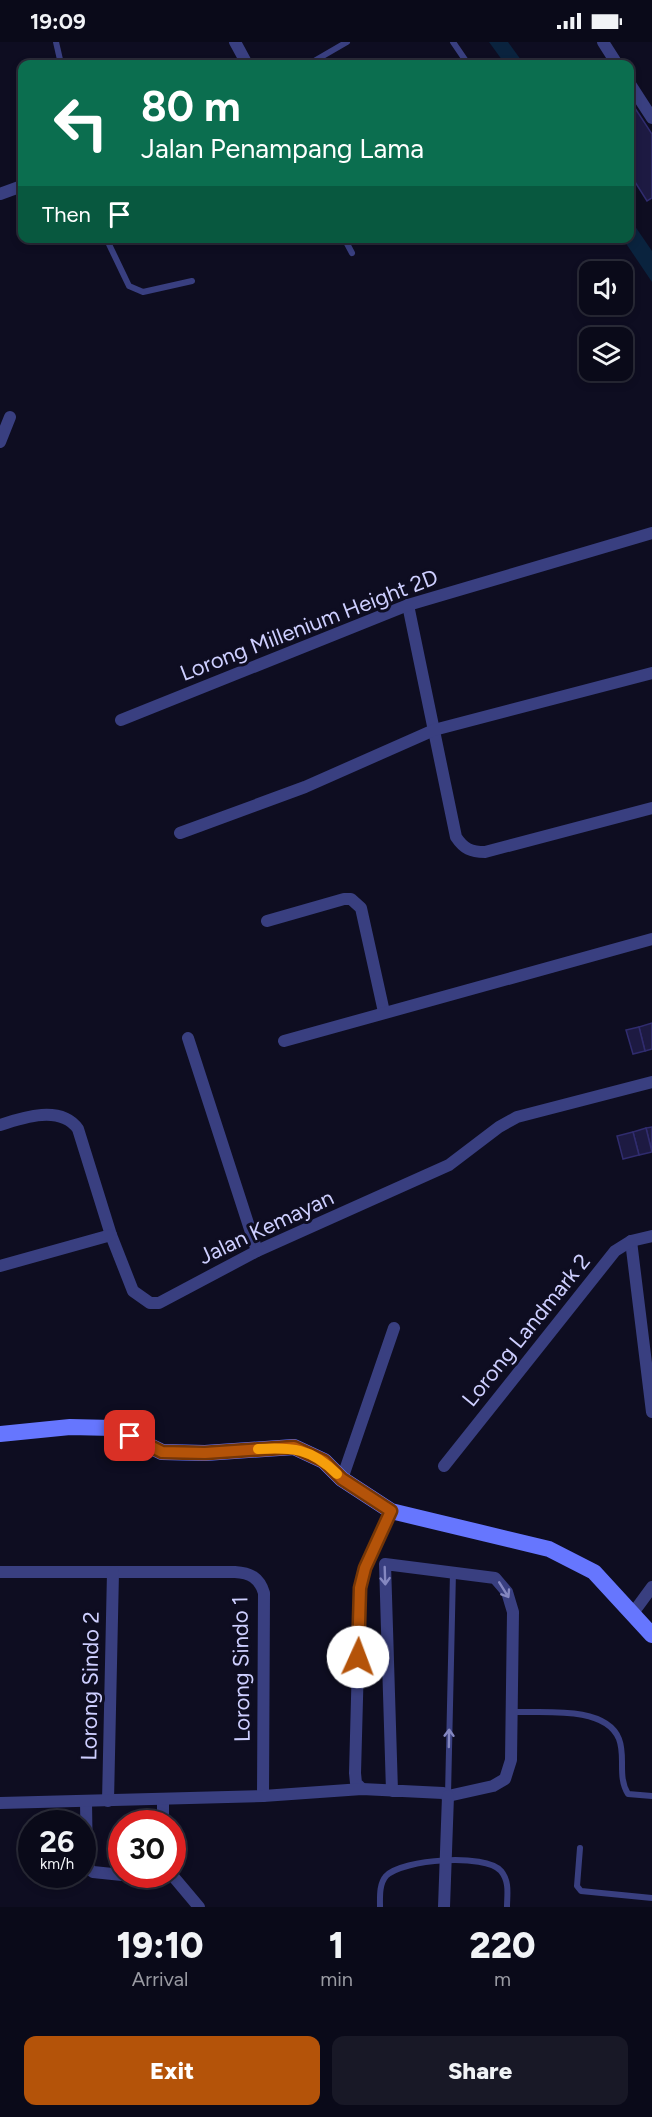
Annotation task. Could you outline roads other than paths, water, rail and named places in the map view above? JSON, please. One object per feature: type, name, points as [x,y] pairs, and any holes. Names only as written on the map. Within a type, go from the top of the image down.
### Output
[{"type":"main road","points":[[0,1434],[70,1427],[113,1428],[162,1452],[205,1453],[294,1447],[324,1461],[342,1479],[391,1511],[549,1549],[594,1572],[652,1635]]},
{"type":"street","points":[[603,42],[614,60]]},
{"type":"street","points":[[239,43],[245,60]]},
{"type":"street","points":[[634,90],[652,118]]},
{"type":"street","points":[[0,194],[18,187]]},
{"type":"street","points":[[0,442],[10,417]]},
{"type":"street","name":"Lorong Millenium Height 2D","points":[[121,720],[408,605],[652,533]]},
{"type":"street","points":[[408,605],[456,837],[467,849],[485,852],[652,808]]},
{"type":"street","points":[[180,833],[305,787],[434,730],[652,673]]},
{"type":"street","points":[[267,921],[344,898],[358,903],[384,1012]]},
{"type":"street","points":[[284,1041],[652,939]]},
{"type":"street","points":[[188,1038],[257,1251]]},
{"type":"street","name":"Jalan Kemayan","points":[[0,1125],[23,1117],[57,1115],[72,1122],[78,1129],[111,1235],[133,1291],[150,1303],[159,1303],[257,1251],[450,1165],[499,1127],[517,1118],[652,1082]]},
{"type":"street","points":[[0,1266],[111,1235]]},
{"type":"street","name":"Lorong Landmark 2","points":[[444,1466],[615,1251],[631,1241],[652,1236]]},
{"type":"street","points":[[631,1241],[652,1412]]},
{"type":"street","points":[[342,1479],[394,1328]]},
{"type":"street","points":[[362,1790],[356,1783],[355,1773],[360,1588],[365,1568],[391,1511]]},
{"type":"street","points":[[0,1803],[263,1796],[362,1790],[443,1793],[448,1796],[493,1786],[506,1779],[511,1760],[513,1612],[507,1592],[495,1578],[385,1564],[392,1791]]},
{"type":"street","points":[[0,1572],[113,1572]]},
{"type":"street","name":"Lorong Sindo 1","points":[[113,1572],[235,1572],[247,1573],[260,1583],[264,1593],[263,1796]]},
{"type":"street","name":"Lorong Sindo 2","points":[[108,1801],[113,1572]]},
{"type":"street","points":[[633,1612],[652,1587]]},
{"type":"street","points":[[444,1907],[448,1796]]},
{"type":"street","points":[[163,1799],[163,1810]]},
{"type":"street","points":[[86,1802],[87,1867],[93,1872],[108,1874]]},
{"type":"street","points":[[183,1888],[199,1907]]},
{"type":"lane","points":[[56,42],[60,60]]},
{"type":"lane","points":[[316,60],[347,42]]},
{"type":"lane","points":[[453,42],[465,60]]},
{"type":"lane","points":[[108,243],[129,286],[143,292],[192,281]]},
{"type":"lane","points":[[347,243],[352,253]]},
{"type":"lane","points":[[448,1796],[453,1572]]},
{"type":"lane","points":[[510,1712],[582,1714],[604,1720],[619,1739],[621,1783],[628,1794],[652,1796]]},
{"type":"lane","points":[[580,1848],[577,1886],[581,1891],[652,1898]]},
{"type":"lane","points":[[380,1907],[379,1892],[386,1876],[402,1867],[445,1860],[487,1862],[501,1871],[508,1887],[507,1907]]},
{"type":"water","points":[[489,42],[508,42],[521,60],[502,60]]},
{"type":"water","points":[[634,225],[652,251],[652,282],[626,243],[634,243]]}]
